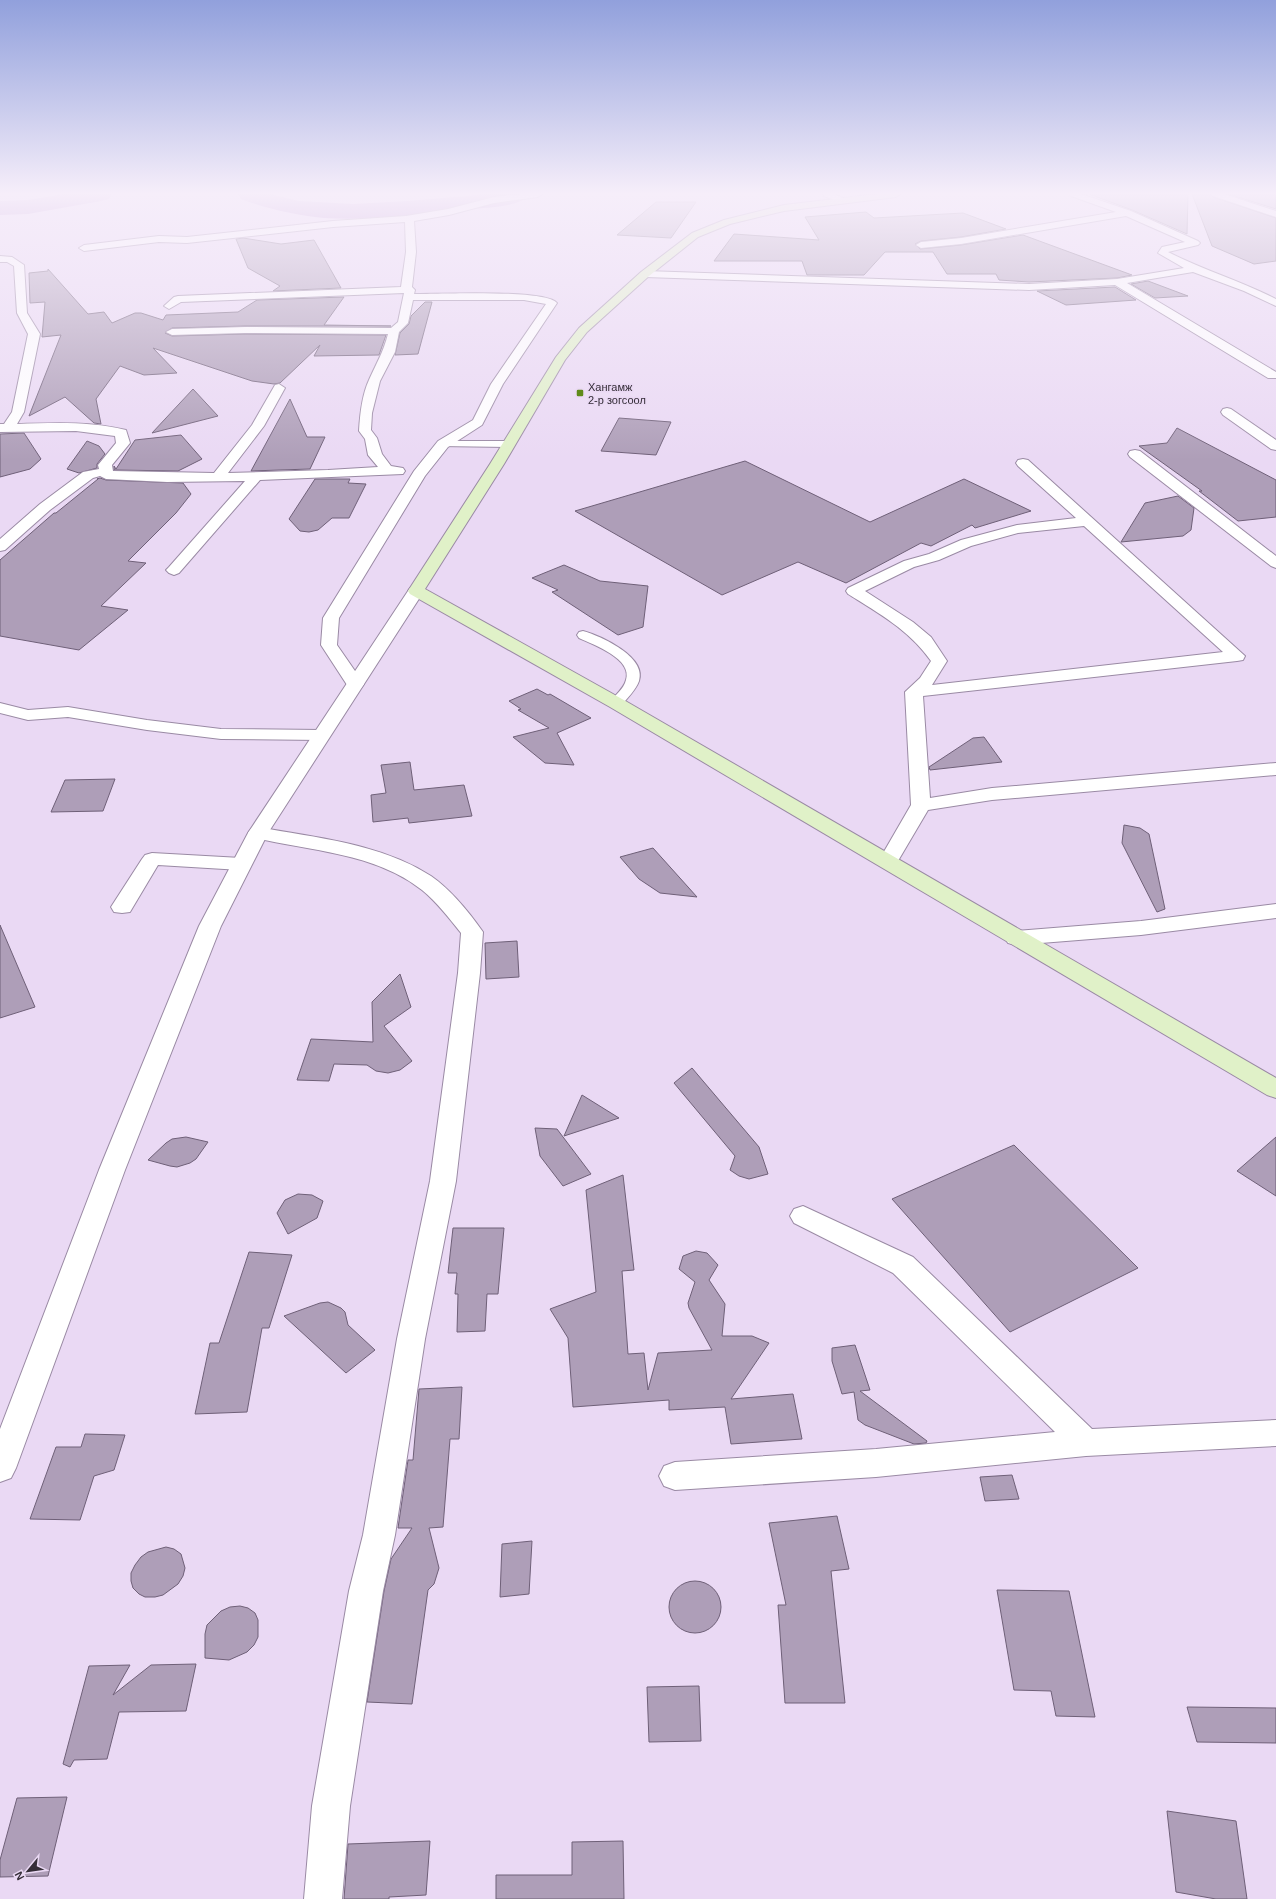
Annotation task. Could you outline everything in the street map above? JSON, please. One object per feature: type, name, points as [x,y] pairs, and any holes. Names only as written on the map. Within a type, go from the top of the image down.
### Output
[{"type":"main road","points":[[635,283],[583,330],[560,359],[416,592],[616,703],[1276,1089]]},
{"type":"street","points":[[4,428],[18,412],[34,334],[28,321],[22,313],[20,283]]},
{"type":"street","points":[[387,470],[375,455],[371,438],[365,431],[366,413],[374,381],[389,352],[394,331],[403,323],[408,283]]},
{"type":"street","points":[[881,283],[1029,288],[1108,283]]},
{"type":"street","points":[[1118,283],[1272,375]]},
{"type":"street","points":[[1231,283],[1248,289],[1276,303]]},
{"type":"street","points":[[170,306],[178,299],[267,296],[304,292],[524,297],[542,298],[552,303],[497,384],[478,422],[443,444],[419,474],[331,618],[329,645],[355,684]]},
{"type":"street","points":[[172,332],[245,330],[394,331]]},
{"type":"street","points":[[217,478],[258,426],[279,388]]},
{"type":"street","points":[[1227,412],[1276,446]]},
{"type":"street","points":[[4,428],[75,426],[104,428],[121,433],[123,443],[105,465],[106,475],[146,478],[217,478],[351,474],[387,470],[419,474]]},
{"type":"street","points":[[1135,454],[1276,563]]},
{"type":"street","points":[[914,692],[1237,656],[1024,463]]},
{"type":"street","points":[[0,547],[45,507],[88,475],[106,471]]},
{"type":"street","points":[[174,570],[256,477]]},
{"type":"street","points":[[914,692],[926,681],[938,661],[925,641],[907,625],[854,591],[909,564],[934,557],[966,543],[1017,528],[1088,521]]},
{"type":"street","points":[[0,1468],[7,1430],[46,1350],[112,1170],[180,997],[210,926],[258,833],[416,592]]},
{"type":"street","points":[[888,862],[921,805],[914,692]]},
{"type":"street","points":[[0,708],[28,715],[68,712],[147,725],[221,734],[321,735]]},
{"type":"street","points":[[921,805],[992,794],[1276,769]]},
{"type":"street","points":[[258,833],[349,851],[399,866],[424,881],[446,900],[472,932],[469,973],[443,1181],[410,1339],[379,1536],[366,1591],[331,1806],[323,1899]]},
{"type":"street","points":[[122,907],[152,859],[241,864]]},
{"type":"street","points":[[1016,938],[1141,928],[1276,911]]},
{"type":"street","points":[[803,1216],[903,1265],[1086,1443]]},
{"type":"street","points":[[675,1476],[876,1463],[1086,1443],[1276,1433]]},
{"type":"lane","points":[[443,444],[508,444]]},
{"type":"lane","points":[[583,635],[622,654],[633,670],[633,680],[616,703]]},
{"type":"building","points":[[29,283],[60,283],[88,314],[104,312],[112,323],[135,313],[141,313],[163,320],[166,315],[238,312],[257,300],[344,297],[324,325],[391,326],[245,326],[172,328],[165,333],[172,336],[245,334],[386,335],[379,355],[314,356],[320,345],[280,383],[274,384],[252,381],[153,348],[177,373],[144,375],[120,366],[96,399],[101,424],[94,423],[65,397],[29,416],[61,335],[42,337],[45,302],[30,303]]},
{"type":"building","points":[[274,283],[338,283],[341,288],[273,291],[280,286]]},
{"type":"building","points":[[1152,283],[1188,296],[1155,298],[1131,284]]},
{"type":"building","points":[[1115,287],[1136,300],[1066,305],[1037,291]]},
{"type":"building","points":[[425,302],[432,302],[418,354],[395,355],[400,333],[409,324],[411,316]]},
{"type":"building","points":[[193,389],[218,416],[152,433]]},
{"type":"building","points":[[290,399],[307,437],[325,437],[310,469],[251,471]]},
{"type":"building","points":[[619,418],[671,422],[656,455],[601,451]]},
{"type":"building","points":[[1177,428],[1276,480],[1276,517],[1238,521],[1199,491],[1202,491],[1139,446],[1167,443]]},
{"type":"building","points":[[24,433],[41,459],[30,469],[0,477],[0,434]]},
{"type":"building","points":[[181,435],[202,459],[178,471],[114,470],[114,466],[116,469],[135,440]]},
{"type":"building","points":[[87,441],[99,446],[105,454],[97,464],[97,468],[79,473],[67,469]]},
{"type":"building","points":[[745,461],[870,522],[964,479],[1031,511],[975,528],[972,525],[931,546],[921,543],[846,583],[798,562],[722,595],[575,511]]},
{"type":"building","points":[[100,478],[106,480],[183,483],[191,494],[176,513],[128,561],[146,563],[101,606],[128,610],[79,650],[0,636],[0,560],[54,513],[56,513]]},
{"type":"building","points":[[315,479],[350,479],[348,483],[366,484],[349,518],[332,518],[318,530],[309,532],[300,531],[289,519]]},
{"type":"building","points":[[1178,496],[1194,508],[1191,530],[1183,536],[1121,542],[1145,503]]},
{"type":"building","points":[[564,565],[600,581],[648,586],[643,627],[618,635],[552,592],[558,590],[532,578]]},
{"type":"building","points":[[537,689],[548,695],[550,694],[591,718],[557,733],[574,765],[545,763],[513,737],[549,728],[518,710],[521,709],[509,701]]},
{"type":"building","points":[[984,737],[1002,762],[930,770],[929,767],[973,738]]},
{"type":"building","points":[[410,762],[414,790],[464,785],[472,816],[409,823],[408,818],[373,822],[371,795],[386,793],[381,765]]},
{"type":"building","points":[[115,779],[103,811],[51,812],[65,780]]},
{"type":"building","points":[[1124,825],[1140,828],[1149,834],[1165,909],[1157,912],[1122,843]]},
{"type":"building","points":[[653,848],[697,897],[660,893],[639,879],[620,857]]},
{"type":"building","points":[[0,925],[35,1007],[0,1018]]},
{"type":"building","points":[[517,941],[519,977],[486,979],[485,943]]},
{"type":"building","points":[[400,974],[411,1007],[384,1026],[412,1061],[400,1070],[388,1073],[376,1071],[367,1065],[334,1064],[329,1081],[297,1080],[311,1039],[373,1042],[372,1002]]},
{"type":"building","points":[[692,1068],[759,1147],[768,1174],[749,1179],[739,1176],[730,1170],[735,1156],[674,1083]]},
{"type":"building","points":[[582,1095],[619,1118],[564,1136]]},
{"type":"building","points":[[535,1128],[557,1129],[591,1174],[563,1186],[540,1156]]},
{"type":"building","points":[[186,1137],[208,1142],[196,1159],[190,1163],[177,1167],[148,1160],[172,1139]]},
{"type":"building","points":[[1276,1137],[1276,1196],[1237,1171]]},
{"type":"building","points":[[1014,1145],[1138,1268],[1010,1332],[892,1199]]},
{"type":"building","points":[[623,1175],[634,1270],[622,1271],[628,1354],[644,1353],[648,1390],[658,1353],[712,1350],[689,1308],[688,1303],[695,1282],[679,1269],[683,1256],[696,1251],[707,1253],[718,1265],[709,1280],[725,1304],[722,1336],[752,1336],[769,1343],[731,1399],[793,1394],[802,1439],[731,1444],[725,1407],[669,1410],[669,1400],[573,1407],[568,1338],[550,1309],[596,1292],[586,1190]]},
{"type":"building","points":[[298,1194],[312,1195],[323,1201],[317,1218],[288,1234],[277,1213],[285,1200]]},
{"type":"building","points":[[453,1228],[504,1228],[498,1294],[487,1294],[485,1331],[457,1332],[458,1294],[455,1294],[457,1273],[448,1273]]},
{"type":"building","points":[[249,1252],[292,1255],[269,1328],[262,1328],[247,1412],[195,1414],[210,1343],[219,1343]]},
{"type":"building","points":[[328,1302],[341,1308],[345,1312],[348,1325],[375,1350],[346,1373],[284,1316],[320,1303]]},
{"type":"building","points":[[855,1345],[870,1390],[860,1391],[927,1441],[926,1443],[914,1444],[865,1425],[858,1420],[854,1392],[842,1394],[832,1361],[832,1348]]},
{"type":"building","points":[[462,1387],[459,1439],[450,1439],[443,1527],[429,1528],[439,1568],[434,1584],[428,1590],[412,1704],[367,1702],[384,1591],[391,1559],[412,1528],[398,1528],[408,1460],[413,1460],[419,1389]]},
{"type":"building","points":[[85,1434],[125,1435],[114,1470],[94,1476],[80,1520],[30,1519],[56,1447],[81,1447]]},
{"type":"building","points":[[1012,1475],[1019,1499],[985,1501],[980,1477]]},
{"type":"building","points":[[837,1516],[849,1569],[831,1571],[845,1703],[785,1703],[778,1605],[786,1605],[769,1523]]},
{"type":"building","points":[[532,1541],[529,1594],[500,1597],[502,1544]]},
{"type":"building","points":[[166,1547],[174,1549],[181,1554],[185,1568],[183,1576],[178,1584],[163,1595],[145,1597],[133,1588],[131,1573],[141,1557],[148,1552]]},
{"type":"building","points":[[690,1581],[700,1581],[714,1588],[721,1602],[721,1612],[714,1626],[700,1633],[690,1633],[680,1629],[673,1622],[669,1612],[669,1602],[673,1592],[680,1585]]},
{"type":"building","points":[[997,1590],[1069,1591],[1095,1717],[1056,1716],[1051,1691],[1014,1690]]},
{"type":"building","points":[[240,1606],[248,1608],[255,1613],[258,1620],[258,1637],[254,1645],[247,1652],[229,1660],[205,1658],[205,1634],[207,1625],[221,1611],[230,1607]]},
{"type":"building","points":[[196,1664],[186,1711],[119,1712],[107,1759],[74,1760],[70,1767],[63,1764],[89,1666],[130,1665],[113,1695],[151,1665]]},
{"type":"building","points":[[699,1686],[701,1741],[649,1742],[647,1687]]},
{"type":"building","points":[[1187,1707],[1276,1708],[1276,1743],[1197,1742]]},
{"type":"building","points":[[67,1797],[48,1876],[0,1877],[0,1860],[17,1798]]},
{"type":"building","points":[[1167,1811],[1236,1821],[1247,1899],[1216,1899],[1176,1892]]},
{"type":"building","points":[[430,1841],[426,1895],[389,1897],[389,1899],[344,1899],[348,1844]]},
{"type":"building","points":[[623,1841],[624,1899],[496,1899],[496,1875],[572,1875],[572,1842]]},
{"type":"place","name":"Хангамж 2-р зогсоол","points":[[580,393]]}]
